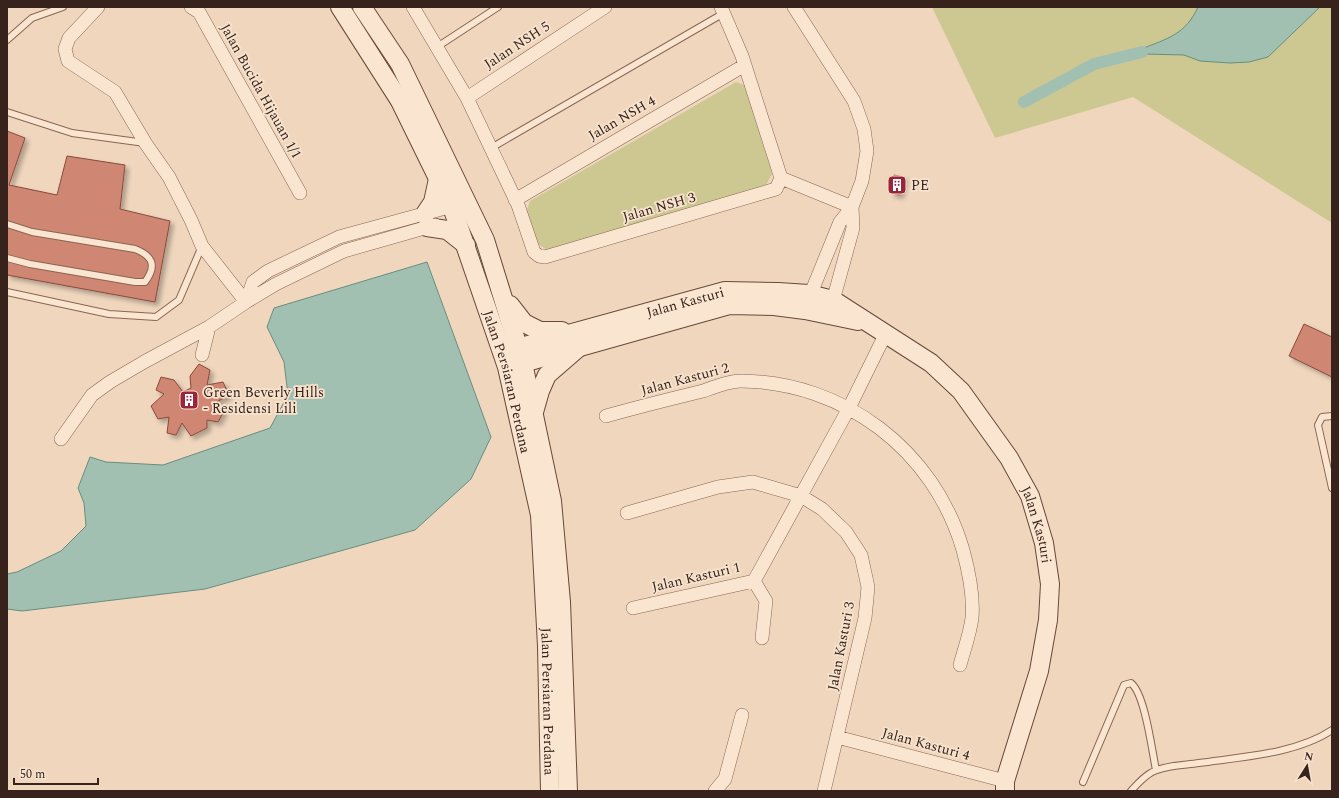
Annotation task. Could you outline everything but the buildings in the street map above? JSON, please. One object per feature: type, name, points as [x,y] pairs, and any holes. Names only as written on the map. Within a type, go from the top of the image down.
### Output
[{"type":"main road","name":"Jalan Persiaran Perdana","points":[[340,7],[400,101],[438,178],[485,240],[505,301],[513,358],[540,515],[547,646],[550,791]]},
{"type":"main road","name":"Jalan Persiaran Perdana","points":[[362,7],[400,64],[462,211],[466,245],[513,358],[534,415],[552,501],[561,602],[568,791]]},
{"type":"main road","points":[[438,178],[433,202],[426,221],[447,230],[466,245]]},
{"type":"main road","name":"Jalan Kasturi","points":[[513,358],[579,339],[725,291],[778,292],[831,308],[865,322],[930,363],[961,391],[1009,458],[1030,496],[1044,543],[1050,584],[1046,627],[1039,671],[1005,786]]},
{"type":"main road","points":[[505,301],[516,311],[524,323],[540,331],[579,339]]},
{"type":"main road","points":[[534,415],[540,391],[547,375],[579,339]]},
{"type":"street","points":[[98,7],[69,38],[65,50],[68,61],[115,92],[146,144],[169,177],[192,220],[202,246],[246,302]]},
{"type":"street","name":"Jalan Bucida Hijauan 1/1","points":[[191,7],[199,12],[300,193]]},
{"type":"street","points":[[413,7],[466,98],[514,200]]},
{"type":"street","name":"Jalan NSH 5","points":[[466,98],[605,7]]},
{"type":"street","points":[[794,7],[815,43],[854,101],[864,129],[867,151],[862,181],[852,207],[840,222],[807,302]]},
{"type":"street","points":[[722,10],[745,65],[781,178],[852,207]]},
{"type":"street","name":"Jalan NSH 4","points":[[514,200],[745,65]]},
{"type":"street","name":"Jalan NSH 3","points":[[514,200],[534,252],[539,256],[552,254],[776,189],[781,178]]},
{"type":"street","points":[[831,308],[853,228],[852,207]]},
{"type":"street","points":[[61,439],[92,395],[110,382],[144,362],[209,327],[246,302],[254,282],[268,271],[339,237],[426,221],[462,211]]},
{"type":"street","points":[[202,355],[209,327]]},
{"type":"street","points":[[754,581],[849,408],[886,335]]},
{"type":"street","name":"Jalan Kasturi 2","points":[[606,416],[739,381],[781,384],[822,396],[849,408],[884,431],[922,468],[943,500],[960,539],[970,578],[972,618],[960,665]]},
{"type":"street","name":"Jalan Kasturi 3","points":[[627,513],[718,487],[752,482],[801,496],[822,509],[846,532],[861,555],[868,587],[865,618],[838,738],[824,791]]},
{"type":"street","name":"Jalan Kasturi 1","points":[[633,608],[754,581],[766,601],[762,638]]},
{"type":"street","points":[[715,791],[725,779],[742,715]]},
{"type":"street","name":"Jalan Kasturi 4","points":[[838,738],[1005,786]]},
{"type":"lane","points":[[7,40],[32,18],[63,7]]},
{"type":"lane","points":[[437,47],[498,7]]},
{"type":"lane","points":[[489,149],[722,10]]},
{"type":"lane","points":[[7,112],[72,133],[146,144]]},
{"type":"lane","points":[[7,224],[38,234],[135,249],[146,253],[151,259],[152,266],[150,275],[145,282],[135,282],[30,264],[7,258]]},
{"type":"lane","points":[[7,292],[109,314],[156,317],[179,300],[202,246]]},
{"type":"lane","points":[[1332,416],[1322,417],[1318,426],[1330,473],[1332,488]]},
{"type":"lane","points":[[1083,782],[1124,686],[1131,683],[1136,687],[1148,724],[1156,770]]},
{"type":"lane","points":[[1131,791],[1140,781],[1156,770],[1246,757],[1290,748],[1324,735],[1332,730]]},
{"type":"shaded area","points":[[932,7],[1332,7],[1332,223],[1133,97],[995,138]]},
{"type":"shaded area","points":[[1198,7],[1320,7],[1268,57],[1249,62],[1230,63],[1200,61],[1184,55],[1144,54],[1141,49],[1182,30],[1188,24]]},
{"type":"shaded area","points":[[736,82],[747,86],[772,174],[765,187],[549,251],[536,243],[525,216],[530,201]]},
{"type":"shaded area","points":[[427,262],[491,437],[471,479],[415,530],[205,589],[22,611],[7,609],[7,574],[17,572],[61,551],[86,526],[84,503],[78,488],[90,457],[106,462],[163,465],[270,428],[288,395],[284,362],[267,327],[274,308]]},
{"type":"waterway","points":[[1024,102],[1094,64],[1142,52]]},
{"type":"place","name":"PE","points":[[897,185]]},
{"type":"place","name":"Green Beverly Hills - Residensi Lili","points":[[189,400]]}]
